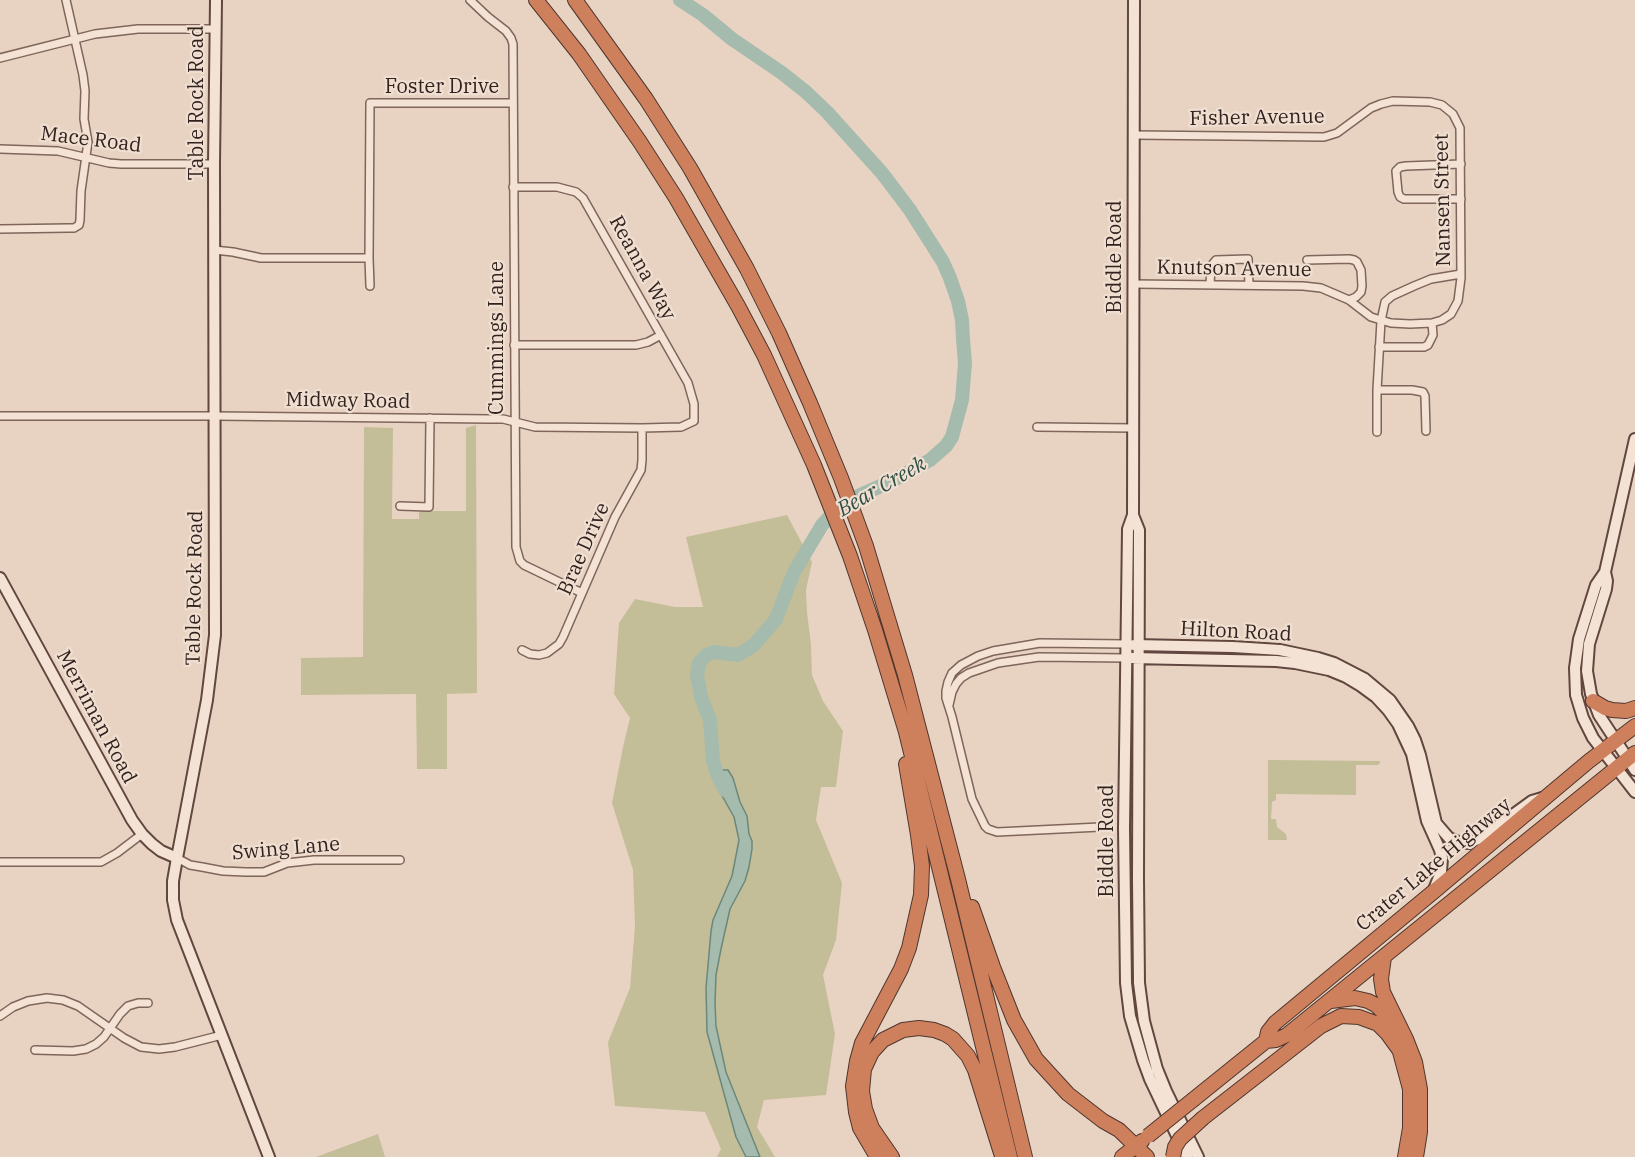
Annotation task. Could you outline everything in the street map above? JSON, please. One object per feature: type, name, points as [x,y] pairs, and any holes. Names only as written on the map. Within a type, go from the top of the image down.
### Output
[{"type":"highway","points":[[536,0],[579,54],[640,142],[699,237],[764,355],[824,489],[875,630],[906,732],[1010,1157]]},
{"type":"highway","points":[[575,0],[622,64],[690,168],[747,269],[810,403],[841,478],[866,546],[905,675],[1025,1157]]},
{"type":"highway","points":[[1593,701],[1612,710],[1626,711],[1635,708]]},
{"type":"highway","name":"Crater Lake Highway","points":[[1266,1041],[1268,1032],[1275,1023],[1546,797],[1635,726]]},
{"type":"highway","points":[[877,1157],[860,1128],[853,1086],[862,1043],[901,969],[909,948],[921,895],[922,866],[906,762],[906,732]]},
{"type":"highway","name":"Crater Lake Highway","points":[[1122,1157],[1266,1041],[1287,1035],[1616,768],[1633,760]]},
{"type":"highway","points":[[957,879],[967,891],[1014,1020],[1036,1059],[1068,1094],[1103,1121],[1119,1130],[1148,1157]]},
{"type":"highway","points":[[1384,957],[1383,992],[1411,1052],[1420,1089],[1420,1132],[1416,1157]]},
{"type":"highway","points":[[1329,1002],[1360,999],[1376,1005],[1389,1023],[1407,1075],[1410,1134],[1405,1157]]},
{"type":"highway","points":[[1173,1157],[1180,1139],[1203,1118],[1321,1026],[1341,1016],[1359,1017],[1378,1024],[1400,1051]]},
{"type":"highway","points":[[892,1157],[872,1128],[865,1109],[862,1091],[864,1069],[872,1052],[884,1040],[903,1030],[919,1028],[945,1034],[953,1039],[968,1056],[975,1070],[1002,1157]]},
{"type":"main road","name":"Table Rock Road","points":[[216,0],[215,635],[207,700],[177,858],[173,891],[177,920],[268,1157]]},
{"type":"main road","name":"Biddle Road","points":[[1134,0],[1133,515],[1128,530],[1124,838],[1125,959],[1127,1001],[1133,1032],[1143,1060],[1187,1157]]},
{"type":"main road","points":[[1635,439],[1605,572],[1596,585],[1583,623],[1575,668],[1576,695],[1587,728],[1635,792]]},
{"type":"main road","name":"Biddle Road","points":[[1133,515],[1139,530],[1138,944],[1141,1005],[1157,1069],[1198,1157]]},
{"type":"main road","points":[[1605,572],[1606,589],[1589,644],[1588,684],[1599,715],[1616,741],[1633,760]]},
{"type":"main road","name":"Merriman Road","points":[[0,578],[124,807],[142,834],[161,851],[177,858]]},
{"type":"main road","name":"Hilton Road","points":[[1126,644],[1280,650],[1326,660],[1350,670],[1390,700],[1408,726],[1420,755],[1436,823],[1449,838],[1458,842],[1469,843],[1481,838],[1532,801],[1546,797]]},
{"type":"main road","name":"Hilton Road","points":[[1126,658],[1295,663],[1329,670],[1346,677],[1376,697],[1398,724],[1406,740],[1417,774],[1427,821],[1440,850],[1441,872],[1432,893]]},
{"type":"street","points":[[0,229],[74,228],[79,225],[88,142],[84,119],[83,75],[66,0]]},
{"type":"street","name":"Cummings Lane","points":[[470,0],[506,31],[513,44],[514,421],[517,553],[520,561],[530,569],[582,593]]},
{"type":"street","points":[[0,58],[94,34],[138,29],[216,29]]},
{"type":"street","name":"Fisher Avenue","points":[[1134,135],[1324,137],[1337,133],[1371,108],[1381,104],[1393,101],[1430,102],[1442,105]]},
{"type":"street","name":"Foster Drive","points":[[369,258],[370,103],[513,103]]},
{"type":"street","name":"Nansen Street","points":[[1432,323],[1451,314],[1458,301],[1461,274],[1460,128],[1453,114],[1442,105]]},
{"type":"street","name":"Mace Road","points":[[0,149],[58,151],[122,164],[214,164]]},
{"type":"street","points":[[1461,164],[1400,167],[1396,175],[1398,192],[1404,199],[1461,199]]},
{"type":"street","name":"Reanna Way","points":[[513,187],[568,188],[583,198],[690,390],[694,404],[694,421]]},
{"type":"street","points":[[214,250],[261,258],[369,258],[370,286]]},
{"type":"street","points":[[1210,285],[1211,266],[1216,260],[1248,259],[1249,285]]},
{"type":"street","points":[[1307,260],[1348,259],[1357,262],[1361,270],[1361,292],[1349,300]]},
{"type":"street","points":[[1377,432],[1379,347],[1385,302],[1392,296],[1431,279],[1461,274]]},
{"type":"street","name":"Knutson Avenue","points":[[1133,284],[1321,288],[1349,300],[1365,314],[1381,321],[1410,324],[1432,323]]},
{"type":"street","points":[[1379,347],[1424,347],[1428,345],[1433,335],[1432,323]]},
{"type":"street","points":[[514,345],[636,345],[661,335]]},
{"type":"street","points":[[1377,390],[1423,392],[1426,431]]},
{"type":"street","name":"Midway Road","points":[[0,416],[490,418],[542,427],[642,428],[681,427],[694,421]]},
{"type":"street","points":[[400,506],[429,507],[430,418]]},
{"type":"street","points":[[1037,427],[1132,428]]},
{"type":"street","name":"Brae Drive","points":[[522,650],[539,655],[547,653],[559,644],[615,517],[641,470],[642,428]]},
{"type":"street","points":[[1100,827],[997,832],[988,829],[972,799],[946,691],[952,673],[960,665],[978,656],[1020,645],[1040,643],[1126,644]]},
{"type":"street","points":[[949,708],[952,692],[962,678],[969,673],[998,663],[1039,657],[1126,658]]},
{"type":"street","points":[[0,862],[101,862],[142,834]]},
{"type":"street","name":"Swing Lane","points":[[177,858],[190,865],[223,871],[246,872],[264,872],[298,861],[400,860]]},
{"type":"street","points":[[0,1016],[28,1001],[47,998],[63,1000],[78,1006],[141,1047],[159,1049],[176,1047],[222,1035]]},
{"type":"street","points":[[34,1050],[86,1049],[104,1037],[128,1006],[148,1003]]},
{"type":"shaded area","points":[[476,425],[477,693],[447,694],[447,769],[417,769],[416,694],[301,695],[301,658],[363,657],[364,427],[393,428],[392,519],[419,519],[419,511],[466,511],[466,428]]},
{"type":"shaded area","points":[[787,515],[812,562],[806,590],[812,675],[823,701],[843,731],[836,787],[821,787],[816,820],[842,883],[836,940],[823,975],[835,1034],[826,1095],[764,1100],[757,1127],[775,1157],[717,1157],[721,1149],[705,1112],[615,1106],[608,1042],[630,988],[635,926],[633,870],[612,803],[630,718],[614,694],[619,623],[635,599],[675,607],[703,607],[686,537]]},
{"type":"shaded area","points":[[1268,760],[1380,761],[1380,763],[1378,765],[1356,765],[1356,795],[1276,794],[1276,800],[1272,802],[1271,819],[1276,819],[1277,827],[1286,834],[1287,840],[1268,840]]},
{"type":"shaded area","points":[[721,770],[728,770],[733,778],[747,816],[752,849],[745,881],[730,909],[721,949],[716,975],[716,1026],[726,1072],[760,1157],[746,1157],[736,1137],[707,1032],[706,988],[711,931],[713,920],[732,876],[739,840],[734,817],[716,785],[714,776]]},
{"type":"shaded area","points":[[378,1134],[385,1157],[316,1157]]},
{"type":"waterway","name":"Bear Creek","points":[[680,0],[806,92],[882,173],[910,210],[943,262],[950,278],[962,320],[965,363],[962,400],[952,437],[946,446],[930,460],[854,498],[835,511],[822,525],[794,572],[776,619],[754,645],[738,655],[714,652],[706,655],[699,663],[697,675],[701,697],[710,720],[713,761],[725,790]]}]
